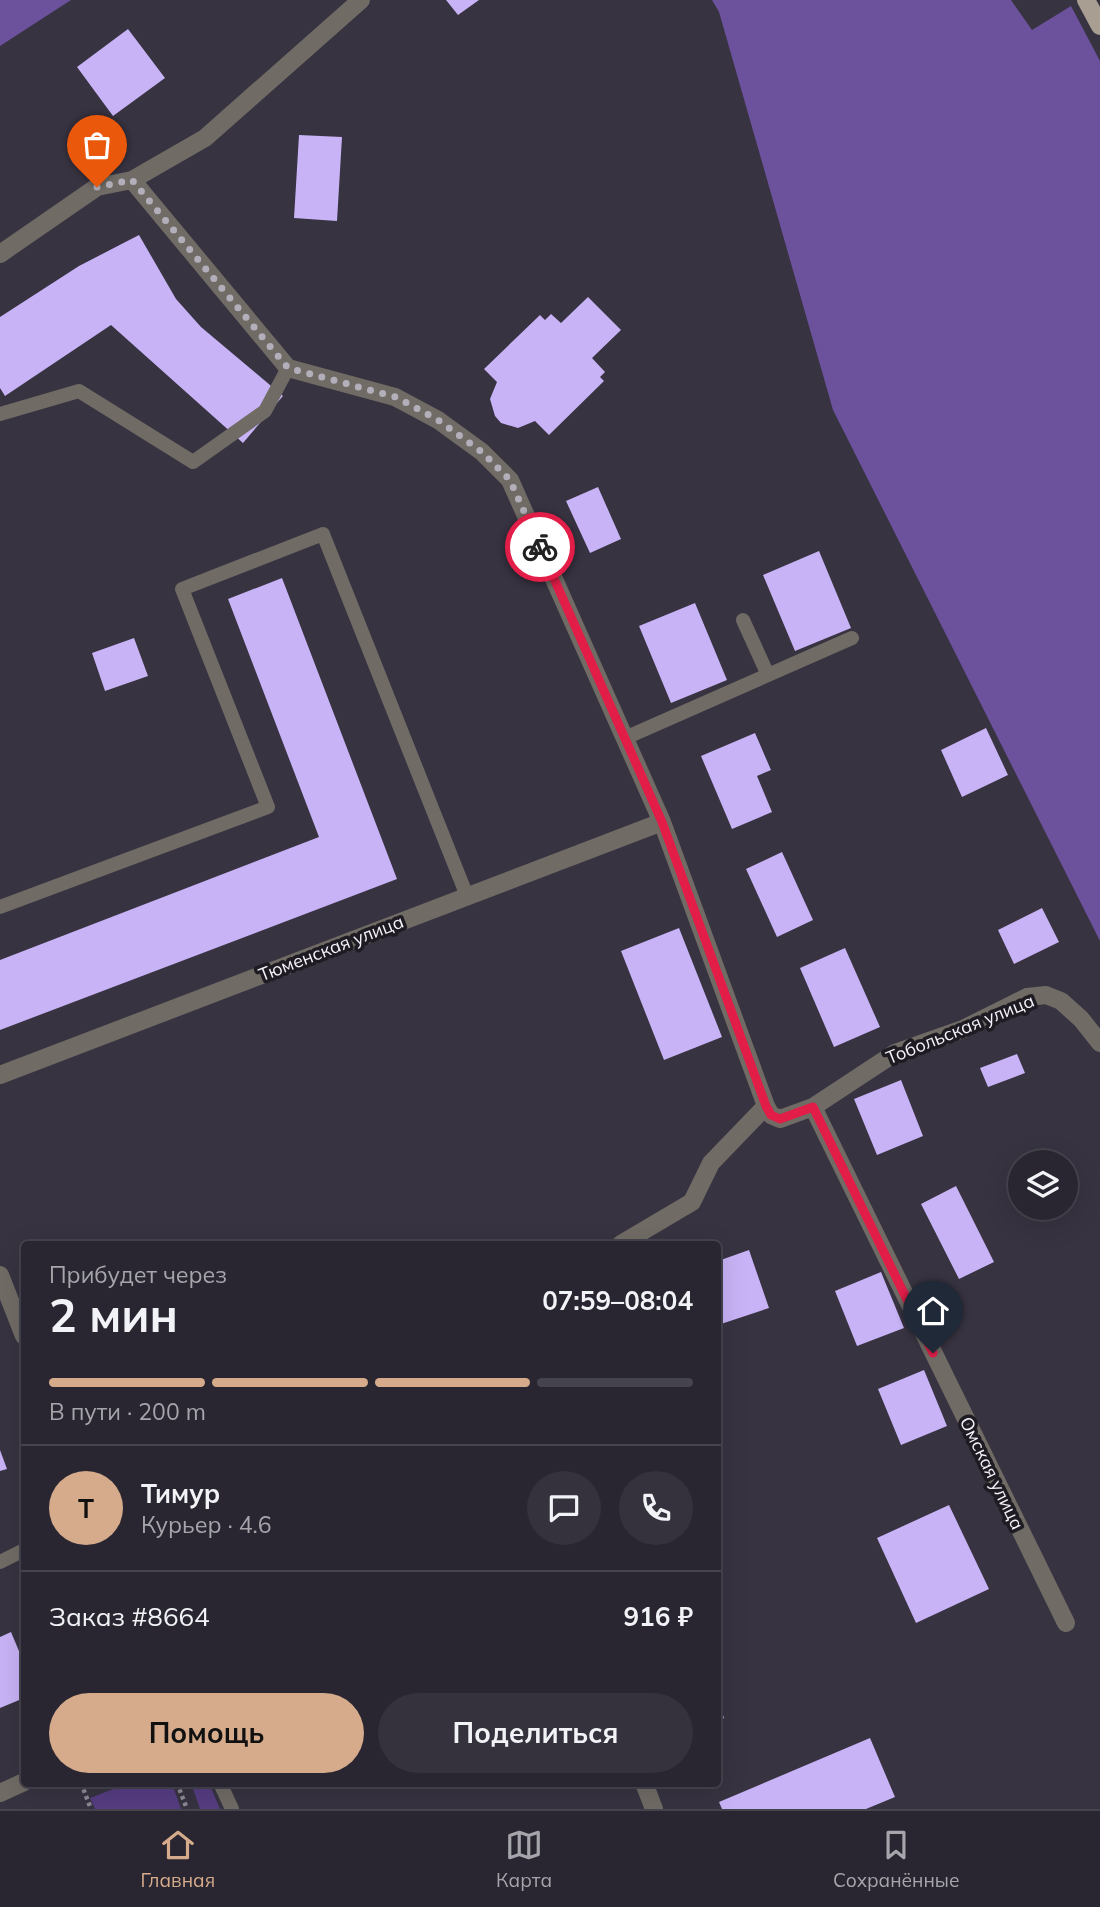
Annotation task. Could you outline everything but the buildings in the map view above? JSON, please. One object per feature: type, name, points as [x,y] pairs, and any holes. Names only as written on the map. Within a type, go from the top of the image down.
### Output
[{"type":"main road","points":[[1086,0],[1100,26]]},
{"type":"street","points":[[0,254],[97,187],[132,180],[205,138],[361,0]]},
{"type":"street","points":[[132,180],[288,368],[396,397],[438,420],[482,452],[510,480],[662,822],[766,1106],[771,1115],[780,1119],[813,1107]]},
{"type":"street","name":"Тюменская улица","points":[[0,1075],[662,822]]},
{"type":"street","name":"Тобольская улица","points":[[813,1107],[895,1053],[963,1029],[1027,997],[1046,995],[1061,1001],[1081,1018],[1100,1044]]},
{"type":"street","points":[[626,1241],[692,1202],[711,1163],[766,1106]]},
{"type":"street","name":"Омская улица","points":[[813,1107],[1066,1623]]},
{"type":"street","points":[[0,1275],[21,1328]]},
{"type":"street","points":[[0,1793],[21,1783]]},
{"type":"street","points":[[646,1787],[654,1809]]},
{"type":"lane","points":[[0,414],[79,391],[193,462],[265,411],[288,368]]},
{"type":"lane","points":[[0,906],[268,807],[182,589],[323,534],[467,896]]},
{"type":"lane","points":[[743,620],[768,675]]},
{"type":"lane","points":[[625,738],[852,639]]},
{"type":"lane","points":[[0,1562],[21,1552]]},
{"type":"lane","points":[[222,1787],[232,1809]]},
{"type":"path","points":[[83,1787],[91,1809]]},
{"type":"path","points":[[179,1787],[187,1809]]},
{"type":"shaded area","points":[[0,0],[71,0],[0,46]]},
{"type":"shaded area","points":[[712,0],[1011,0],[1032,30],[1071,6],[1100,61],[1100,941],[833,410],[719,12]]},
{"type":"shaded area","points":[[119,1787],[173,1787],[181,1809],[95,1809],[90,1798]]},
{"type":"shaded area","points":[[192,1787],[211,1787],[220,1809],[200,1809]]},
{"type":"way so far","points":[[97,187],[132,180],[288,368],[396,397],[438,420],[482,452],[510,480],[540,547]]},
{"type":"route","points":[[540,547],[662,822],[766,1106],[771,1115],[780,1119],[813,1107],[933,1353]]}]
